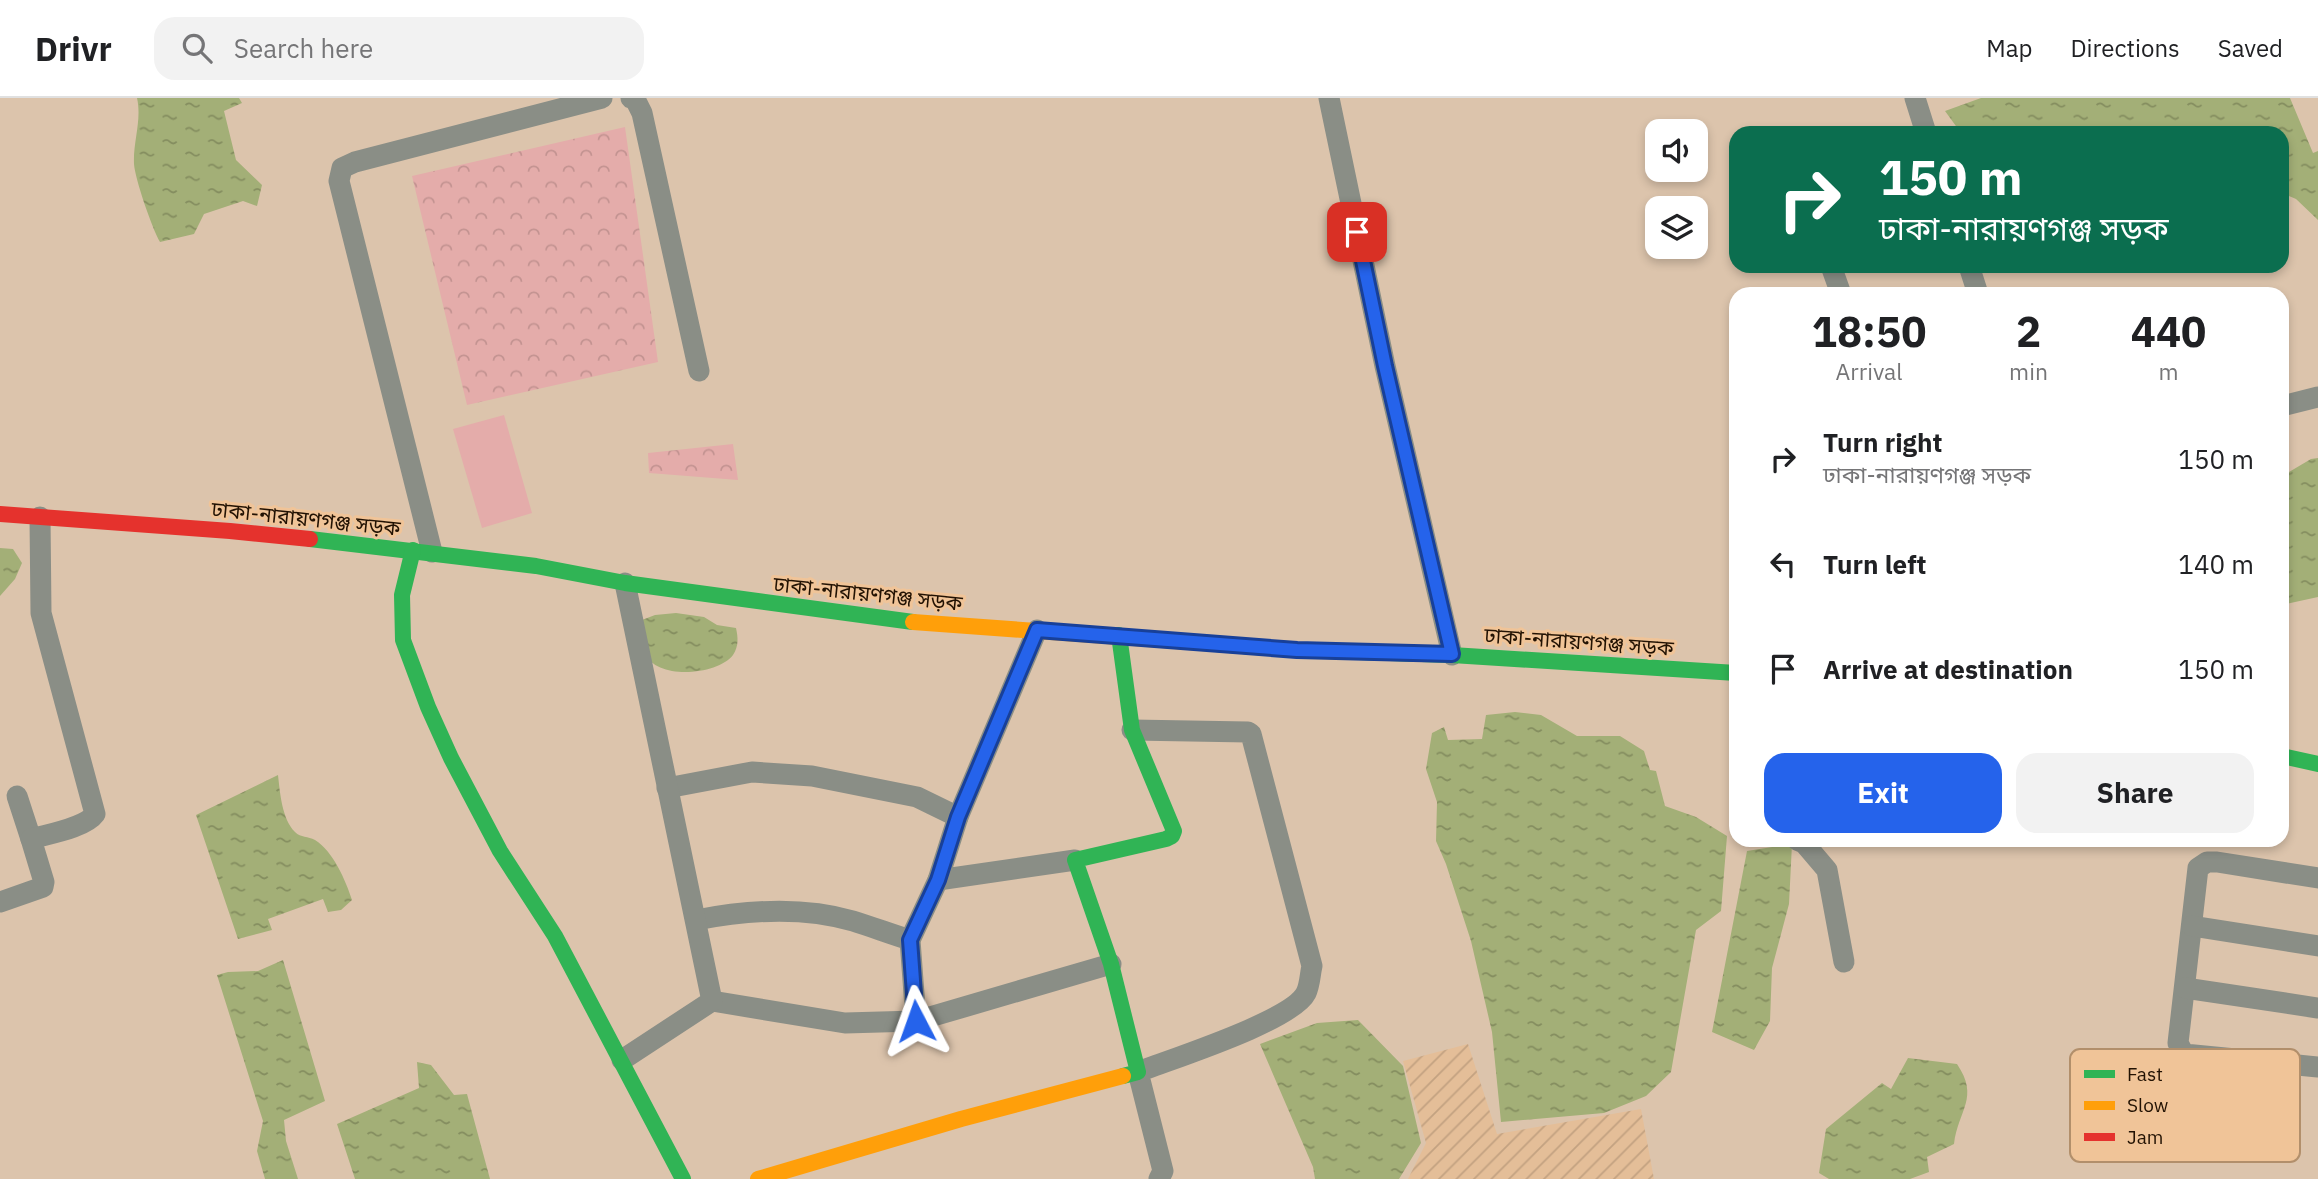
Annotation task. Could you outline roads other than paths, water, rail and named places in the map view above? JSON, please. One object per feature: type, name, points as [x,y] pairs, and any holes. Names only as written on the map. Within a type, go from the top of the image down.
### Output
[{"type":"main road","name":"ঢাকা-নারায়ণগঞ্জ সড়ক","points":[[0,514],[230,531],[423,551],[895,621],[1119,635],[1297,650],[1452,654],[1729,673]]},
{"type":"main road","points":[[423,551],[402,595],[403,640],[428,707],[451,758],[500,850],[555,936],[683,1179]]},
{"type":"main road","points":[[758,1179],[1136,1064],[1112,968],[1075,860],[1172,836],[1174,831],[1132,730],[1119,635]]},
{"type":"main road","points":[[2289,757],[2318,764]]},
{"type":"street","points":[[423,551],[339,181],[342,168],[355,162],[602,98]]},
{"type":"street","points":[[631,98],[635,99],[642,113],[699,371]]},
{"type":"street","points":[[1329,98],[1385,366],[1452,654]]},
{"type":"street","points":[[1915,98],[1924,126]]},
{"type":"street","points":[[2289,404],[2318,397]]},
{"type":"street","points":[[31,839],[91,820],[95,814],[41,613],[40,517]]},
{"type":"street","points":[[625,583],[712,1001]]},
{"type":"street","points":[[916,1021],[910,940],[938,880],[958,817],[1037,630]]},
{"type":"street","points":[[1132,730],[1251,734],[1312,965],[1306,994],[1283,1013],[1243,1032],[1136,1064],[1163,1171],[1159,1179]]},
{"type":"street","points":[[667,788],[752,772],[812,776],[917,797],[958,817]]},
{"type":"street","points":[[0,902],[43,887],[44,882],[17,796]]},
{"type":"street","points":[[1807,847],[1827,870],[1844,962]]},
{"type":"street","points":[[938,880],[1075,860]]},
{"type":"street","points":[[2181,1049],[2178,1043],[2198,868],[2207,862],[2318,878]]},
{"type":"street","points":[[696,920],[739,912],[807,912],[851,920],[910,940]]},
{"type":"street","points":[[2192,926],[2318,946]]},
{"type":"street","points":[[622,1060],[712,1001],[845,1023],[916,1021],[1112,968]]},
{"type":"street","points":[[2185,988],[2318,1008]]},
{"type":"street","points":[[2300,1065],[2318,1067]]},
{"type":"water","points":[[137,98],[239,98],[242,103],[224,111],[236,160],[262,185],[257,206],[243,201],[204,214],[194,234],[160,242],[144,203],[135,171]]},
{"type":"water","points":[[1981,98],[2290,98],[2313,153],[2318,151],[2318,220],[2296,199],[2289,196],[2289,126],[1956,126],[1945,111]]},
{"type":"water","points":[[2318,458],[2318,597],[2289,603],[2289,472],[2311,459]]},
{"type":"water","points":[[0,548],[13,549],[22,563],[15,579],[0,596]]},
{"type":"water","points":[[676,613],[704,617],[717,625],[736,628],[737,642],[733,655],[725,662],[701,671],[674,671],[651,662],[644,650],[642,620],[655,615]]},
{"type":"water","points":[[1515,712],[1541,715],[1577,736],[1620,736],[1644,751],[1650,770],[1656,771],[1665,806],[1696,817],[1727,836],[1721,911],[1696,930],[1671,1072],[1646,1096],[1604,1113],[1501,1122],[1492,1032],[1471,941],[1436,841],[1437,802],[1426,769],[1432,733],[1444,727],[1448,740],[1482,739],[1486,715]]},
{"type":"water","points":[[278,775],[282,805],[291,827],[300,835],[315,840],[328,851],[352,900],[341,910],[328,912],[323,899],[268,919],[272,930],[238,939],[196,815]]},
{"type":"water","points":[[1792,847],[1789,904],[1772,968],[1770,1021],[1754,1050],[1712,1032],[1747,851]]},
{"type":"water","points":[[283,960],[325,1101],[284,1120],[286,1141],[298,1179],[265,1179],[257,1151],[263,1121],[217,975],[258,971]]},
{"type":"water","points":[[1358,1020],[1403,1066],[1421,1143],[1399,1179],[1315,1179],[1313,1167],[1260,1044],[1317,1023]]},
{"type":"water","points":[[1908,1058],[1957,1064],[1964,1076],[1967,1086],[1966,1104],[1954,1144],[1927,1157],[1929,1172],[1910,1179],[1829,1179],[1819,1173],[1826,1129],[1882,1083],[1891,1089]]},
{"type":"water","points":[[417,1062],[431,1065],[454,1095],[467,1094],[490,1179],[355,1179],[337,1124],[419,1088]]}]
